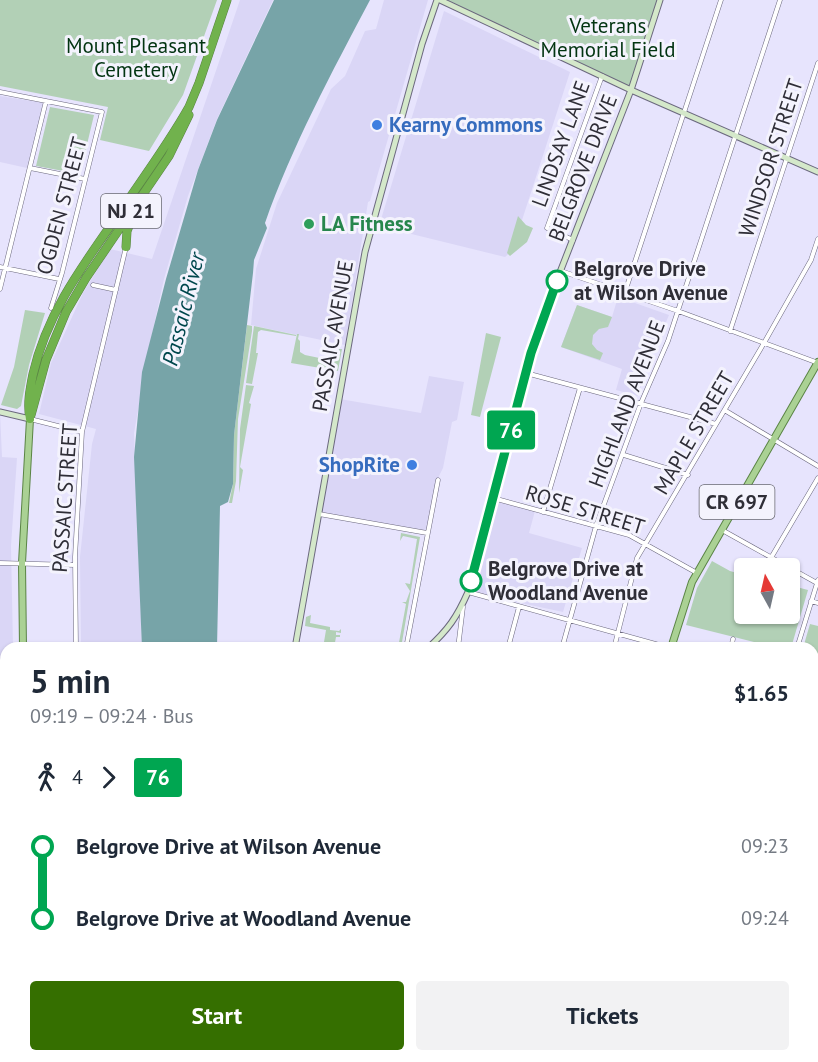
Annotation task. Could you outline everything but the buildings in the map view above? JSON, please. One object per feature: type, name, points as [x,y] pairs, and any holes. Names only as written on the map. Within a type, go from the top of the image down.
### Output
[{"type":"highway","name":"NJ 21","points":[[30,419],[28,400],[34,371],[41,345],[57,308],[78,272],[167,142],[194,95],[228,0]]},
{"type":"highway","name":"NJ 21","points":[[30,419],[46,360],[66,312],[86,278],[169,156],[187,121],[228,0]]},
{"type":"highway","points":[[126,247],[129,224],[146,190]]},
{"type":"main road","name":"CR 697","points":[[673,642],[684,601],[696,573],[818,362]]},
{"type":"main road","name":"NJ 21","points":[[23,642],[22,563],[30,419]]},
{"type":"street","points":[[439,0],[631,90],[818,172]]},
{"type":"street","name":"PASSAIC AVENUE","points":[[296,642],[365,252],[422,44],[439,0]]},
{"type":"street","name":"BELGROVE DRIVE","points":[[435,642],[445,633],[458,615],[468,592],[526,373],[546,308],[631,90],[660,0]]},
{"type":"street","points":[[626,292],[721,0]]},
{"type":"street","name":"HIGHLAND AVENUE","points":[[564,642],[596,526],[678,311],[780,0]]},
{"type":"street","name":"WINDSOR STREET","points":[[730,331],[818,63]]},
{"type":"street","name":"LINDSAY LANE","points":[[574,240],[547,228],[602,76]]},
{"type":"street","points":[[0,92],[46,101],[2,268],[0,289]]},
{"type":"street","name":"OGDEN STREET","points":[[46,101],[102,112],[51,308]]},
{"type":"street","points":[[29,168],[85,178]]},
{"type":"street","name":"MAPLE STREET","points":[[616,642],[637,558],[716,424],[726,411],[811,260],[818,239]]},
{"type":"street","name":"PASSAIC STREET","points":[[76,642],[75,565],[82,432],[126,247]]},
{"type":"street","points":[[2,268],[59,279]]},
{"type":"street","points":[[561,271],[626,292],[818,362]]},
{"type":"street","points":[[93,285],[116,290]]},
{"type":"street","points":[[526,373],[716,424]]},
{"type":"street","points":[[543,512],[580,388]]},
{"type":"street","points":[[726,411],[818,466]]},
{"type":"street","points":[[0,412],[82,432]]},
{"type":"street","points":[[624,455],[688,475]]},
{"type":"street","points":[[721,530],[771,558],[818,478]]},
{"type":"street","points":[[407,642],[438,480]]},
{"type":"street","name":"ROSE STREET","points":[[493,498],[629,535],[696,573]]},
{"type":"street","points":[[319,514],[427,533]]},
{"type":"street","points":[[0,563],[75,565]]},
{"type":"street","points":[[799,642],[817,582],[800,573]]},
{"type":"street","points":[[468,592],[648,642]]},
{"type":"street","points":[[811,601],[818,603]]},
{"type":"street","points":[[459,642],[463,603]]},
{"type":"street","points":[[510,642],[519,607]]},
{"type":"shaded area","points":[[240,0],[273,0],[217,119],[188,196],[164,279],[151,339],[134,433],[142,642],[81,642],[80,557],[92,444],[96,429],[39,414],[51,363],[83,293],[110,249],[152,259]]},
{"type":"shaded area","points":[[384,0],[428,0],[368,202],[345,345],[251,325],[256,269],[277,203],[331,89],[345,76],[365,31],[376,29]]},
{"type":"shaded area","points":[[444,11],[570,72],[512,251],[505,257],[379,226]]},
{"type":"shaded area","points":[[0,96],[44,103],[27,168],[0,162]]},
{"type":"shaded area","points":[[618,297],[669,315],[644,375],[638,396],[616,390],[622,369],[561,347],[577,305],[612,317]]},
{"type":"shaded area","points":[[429,376],[464,382],[457,420],[452,422],[443,468],[437,480],[427,534],[319,515],[340,399],[421,413]]},
{"type":"shaded area","points":[[0,413],[2,457],[17,458],[11,546],[13,642],[0,642]]},
{"type":"shaded area","points":[[493,500],[535,511],[529,533],[582,548],[563,612],[469,592]]},
{"type":"green space","name":"Mount Pleasant Cemetery","points":[[0,0],[217,0],[183,95],[149,151],[100,140],[108,107],[0,86]]},
{"type":"green space","name":"Veterans Memorial Field","points":[[449,0],[660,0],[631,92],[448,4]]},
{"type":"green space","points":[[50,107],[94,115],[80,174],[36,166]]},
{"type":"green space","points":[[518,216],[526,225],[533,228],[527,242],[510,256],[507,253]]},
{"type":"green space","points":[[577,305],[612,317],[608,327],[599,329],[593,335],[592,344],[603,353],[600,360],[561,347]]},
{"type":"green space","points":[[25,310],[45,313],[29,365],[21,406],[17,409],[1,405],[14,367]]},
{"type":"green space","points":[[247,325],[252,326],[252,331],[238,419],[236,481],[232,503],[229,503],[233,484],[234,435]]},
{"type":"green space","points":[[254,326],[296,336],[261,330],[258,332],[256,353],[258,353],[252,384],[246,383]]},
{"type":"green space","points":[[486,333],[501,337],[480,417],[471,415]]},
{"type":"green space","points":[[297,334],[299,334],[300,352],[305,355],[334,361],[339,349],[342,349],[338,371],[291,363]]},
{"type":"green space","points":[[246,385],[254,386],[249,403],[251,404],[240,467],[243,470],[239,493],[240,429]]},
{"type":"green space","points":[[401,533],[420,537],[402,642],[399,642],[406,604],[402,602],[406,602],[410,591],[405,583],[410,584],[417,539],[403,536],[400,541]]},
{"type":"green space","points":[[712,561],[734,572],[734,624],[798,624],[793,642],[754,642],[686,625],[697,588]]},
{"type":"green space","points":[[800,588],[808,590],[800,617]]},
{"type":"green space","points":[[311,615],[310,623],[330,627],[330,630],[339,631],[341,629],[341,633],[336,632],[336,635],[340,637],[336,637],[335,642],[324,642],[326,630],[305,626],[306,617]]},
{"type":"green space","points":[[810,624],[818,626],[818,642],[805,642]]},
{"type":"water","name":"Passaic River","points":[[274,0],[370,0],[287,166],[265,223],[267,228],[254,260],[234,435],[233,484],[228,502],[220,506],[217,642],[142,642],[134,457],[142,372],[198,170],[217,120]]},
{"type":"bus line","name":"76","points":[[471,581],[531,353],[557,281]]},
{"type":"place","name":"Kearny Commons","points":[[377,125]]},
{"type":"place","name":"LA Fitness","points":[[309,224]]},
{"type":"place","name":"Belgrove Drive at Wilson Avenue","points":[[557,281]]},
{"type":"place","name":"ShopRite","points":[[412,465]]},
{"type":"place","name":"Belgrove Drive at Woodland Avenue","points":[[471,581]]}]
